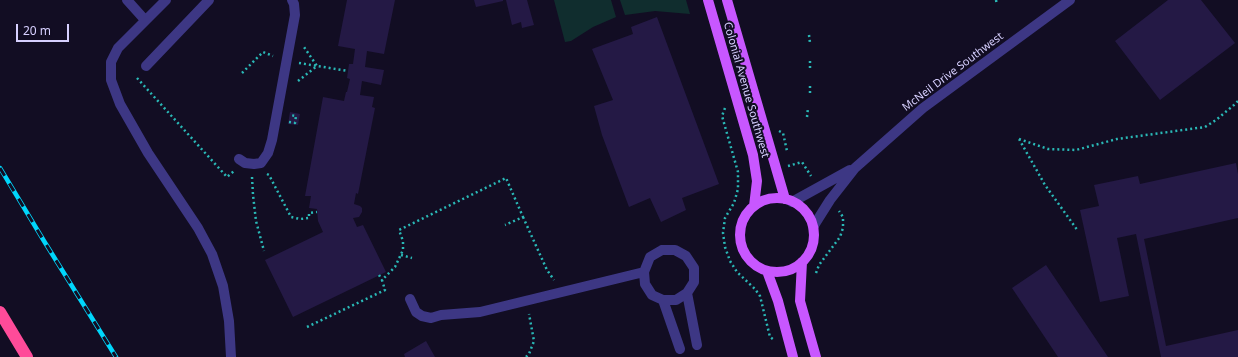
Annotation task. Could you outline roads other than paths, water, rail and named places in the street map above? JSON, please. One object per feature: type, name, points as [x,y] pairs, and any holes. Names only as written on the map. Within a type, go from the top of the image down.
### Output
[{"type":"highway","points":[[0,312],[27,357]]},
{"type":"main road","name":"Colonial Avenue Southwest","points":[[708,0],[754,154],[757,181],[754,206],[744,217],[740,228],[740,241],[744,253],[752,263],[762,270],[767,271]]},
{"type":"main road","name":"Colonial Avenue Southwest","points":[[727,0],[789,200]]},
{"type":"main road","points":[[754,206],[762,201],[773,198],[789,200],[796,203],[805,211],[812,221],[814,233],[813,245],[808,257],[799,266],[787,272],[775,273],[767,271]]},
{"type":"main road","points":[[802,262],[800,301],[816,357]]},
{"type":"main road","points":[[767,271],[778,301],[794,357]]},
{"type":"street","points":[[127,0],[145,20]]},
{"type":"street","points":[[166,0],[118,48],[111,62],[111,80],[120,104],[148,153],[198,228],[212,254],[223,286],[229,321],[231,357]]},
{"type":"street","points":[[146,66],[209,0]]},
{"type":"street","points":[[239,164],[261,163],[268,153],[272,140],[295,15],[292,0]]},
{"type":"street","name":"McNeil Drive Southwest","points":[[813,227],[830,200],[855,168],[923,108],[1070,0]]},
{"type":"street","name":"McNeil Drive Southwest","points":[[789,200],[855,168]]},
{"type":"street","points":[[662,250],[675,250],[686,256],[694,268],[694,282],[687,293],[676,300],[663,300],[652,295],[645,284],[644,272],[650,258],[662,250]]},
{"type":"street","points":[[410,299],[416,312],[422,316],[431,318],[441,315],[480,312],[644,272]]},
{"type":"street","points":[[687,293],[697,345]]},
{"type":"street","points":[[663,300],[680,349]]},
{"type":"railway","points":[[0,168],[116,357]]}]
